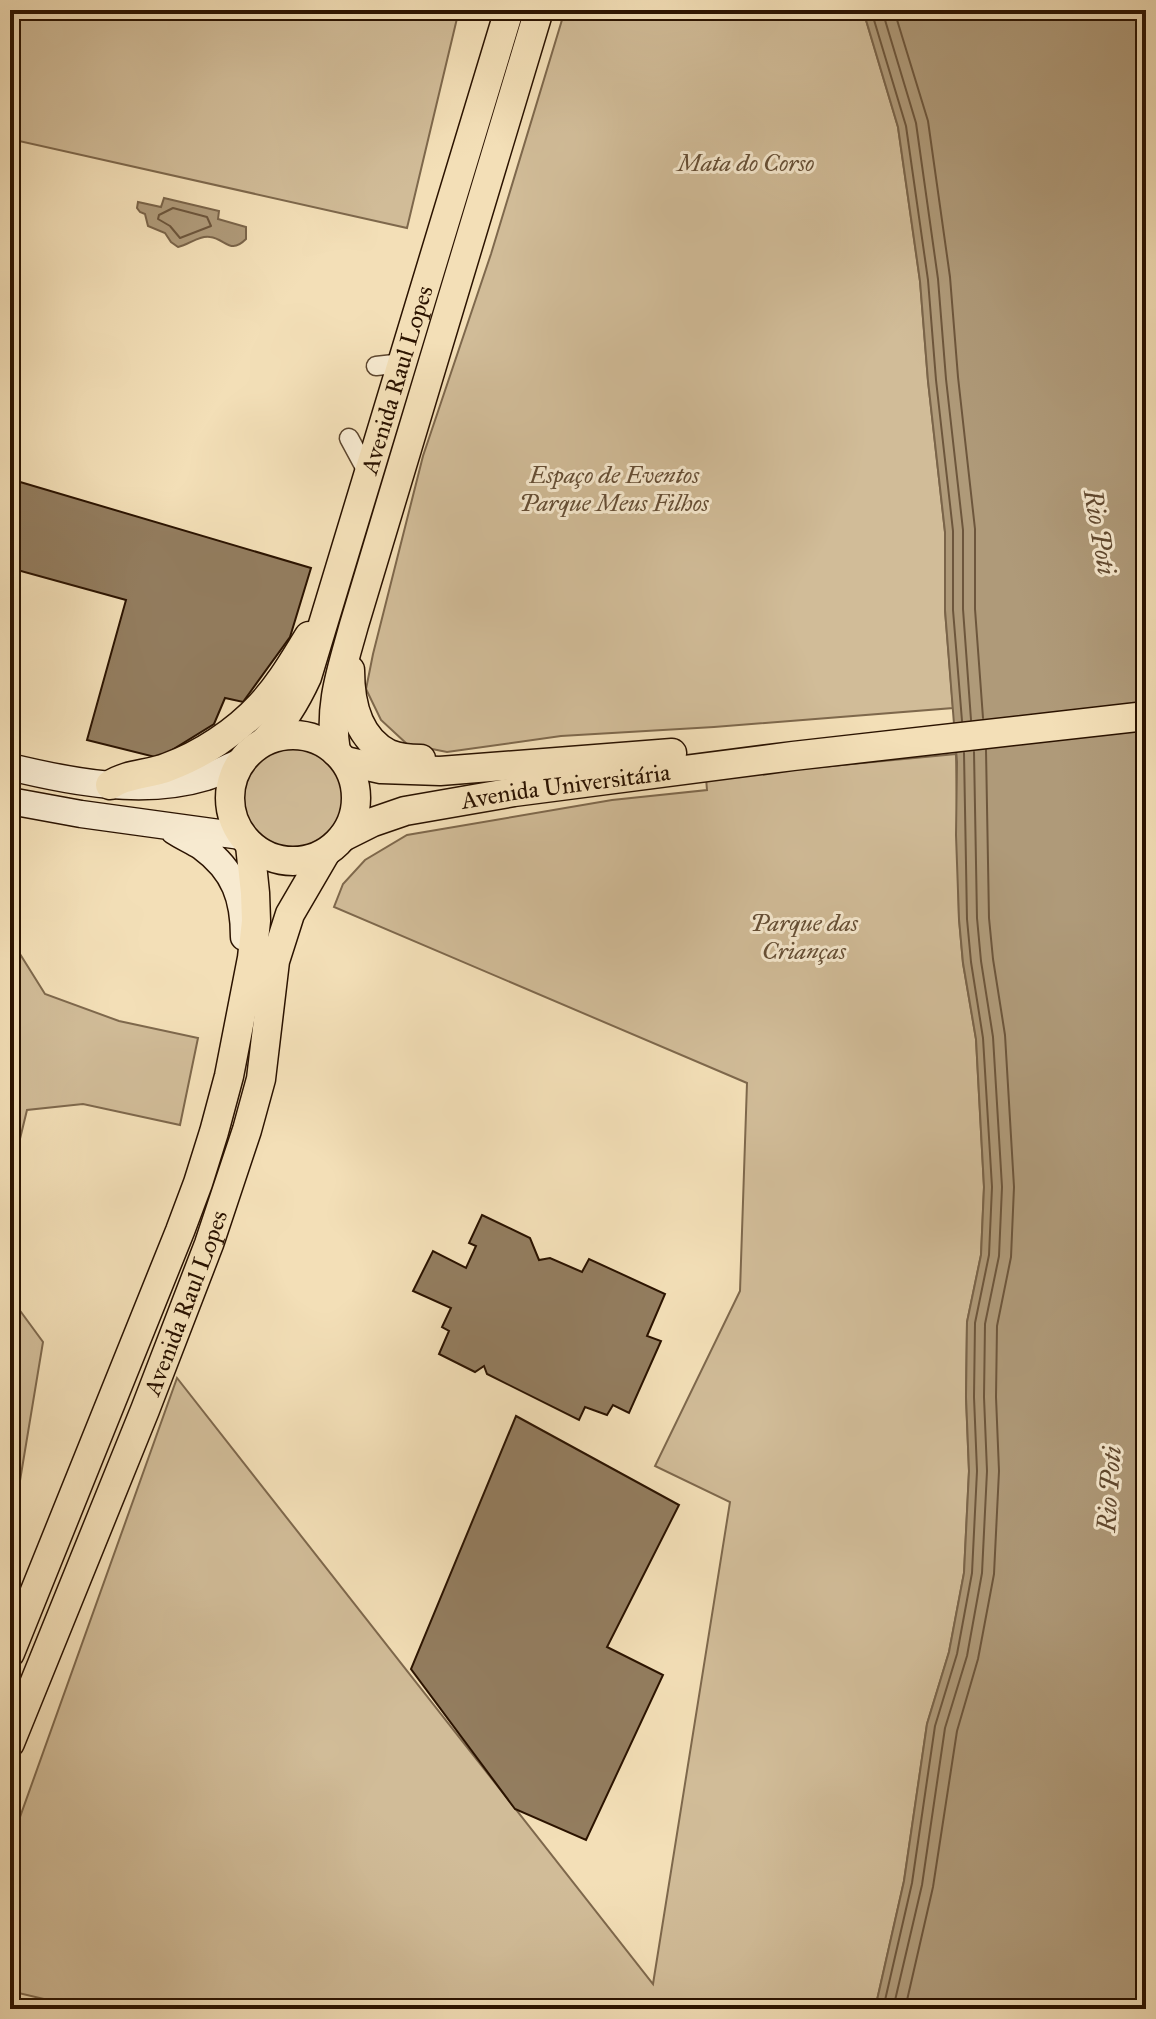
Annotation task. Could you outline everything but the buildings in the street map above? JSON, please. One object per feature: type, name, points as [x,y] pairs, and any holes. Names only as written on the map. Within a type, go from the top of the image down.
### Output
[{"type":"main road","name":"Avenida Raul Lopes","points":[[266,740],[295,704],[307,677],[369,475],[389,364],[428,280],[509,10]]},
{"type":"main road","name":"Avenida Raul Lopes","points":[[341,757],[333,718],[335,695],[539,10]]},
{"type":"main road","points":[[428,280],[456,289]]},
{"type":"main road","points":[[110,785],[124,778],[168,767],[193,755],[239,725],[260,706],[289,670],[310,634],[343,563]]},
{"type":"main road","points":[[354,625],[351,694],[355,714],[373,742],[389,754],[405,758],[481,761],[493,766]]},
{"type":"main road","points":[[792,750],[1146,704]]},
{"type":"main road","points":[[792,750],[1146,716]]},
{"type":"main road","points":[[10,801],[245,841],[269,857],[290,862],[313,859],[334,845],[350,826],[355,811],[353,778],[341,757],[328,745],[297,735],[281,735],[251,749],[231,779],[228,799],[232,818],[245,841]]},
{"type":"main road","name":"Avenida Universitária","points":[[341,757],[381,769],[440,771],[792,750]]},
{"type":"main road","name":"Avenida Universitária","points":[[334,845],[373,822],[405,811],[792,750]]},
{"type":"main road","points":[[10,767],[110,785],[148,787],[207,777],[240,762]]},
{"type":"main road","points":[[168,826],[216,860],[238,890],[244,922],[244,993]]},
{"type":"main road","name":"Avenida Raul Lopes","points":[[10,1653],[198,1183],[229,1076],[252,958],[256,921],[255,893],[245,841]]},
{"type":"main road","name":"Avenida Raul Lopes","points":[[10,1743],[209,1244],[261,1079],[275,961],[290,914],[334,845]]},
{"type":"main road","points":[[82,1475],[85,1494],[106,1505]]},
{"type":"street","points":[[349,438],[369,475]]},
{"type":"green space","points":[[10,10],[459,10],[407,228],[10,139]]},
{"type":"green space","points":[[565,10],[863,10],[898,127],[920,281],[945,532],[945,610],[953,708],[561,736],[447,752],[407,744],[381,720],[366,689],[423,456],[491,254]]},
{"type":"green space","points":[[293,748],[312,752],[329,762],[339,779],[343,798],[339,817],[329,834],[312,844],[293,848],[274,844],[257,834],[247,817],[243,798],[247,779],[257,762],[274,752]]},
{"type":"green space","name":"Parque das Crianças","points":[[956,754],[959,919],[976,1039],[984,1187],[981,1255],[967,1322],[969,1471],[964,1573],[949,1652],[927,1724],[904,1881],[875,2009],[86,2009],[10,1991],[10,1845],[177,1378],[653,1984],[730,1502],[655,1466],[740,1291],[747,1083],[334,907],[343,884],[365,860],[407,835],[612,800],[707,790],[706,778]]},
{"type":"green space","points":[[10,938],[45,994],[119,1021],[198,1038],[180,1125],[83,1104],[27,1110],[10,1180]]},
{"type":"green space","points":[[10,1297],[43,1342],[10,1541]]},
{"type":"water","name":"Rio Poti","points":[[863,10],[1146,10],[1146,2009],[875,2009],[904,1881],[927,1724],[949,1652],[964,1573],[969,1471],[967,1322],[981,1255],[984,1187],[976,1039],[959,919],[957,762],[945,610],[945,532],[920,281],[898,127]]},
{"type":"water","points":[[164,198],[219,211],[218,219],[246,227],[246,239],[232,246],[206,237],[178,247],[165,233],[148,226],[145,214],[137,208],[138,202],[161,207]]},
{"type":"park label","name":"Mata do Corso","points":[[746,163]]},
{"type":"park label","name":"Espaço de Eventos Parque Meus Filhos","points":[[614,489]]}]
